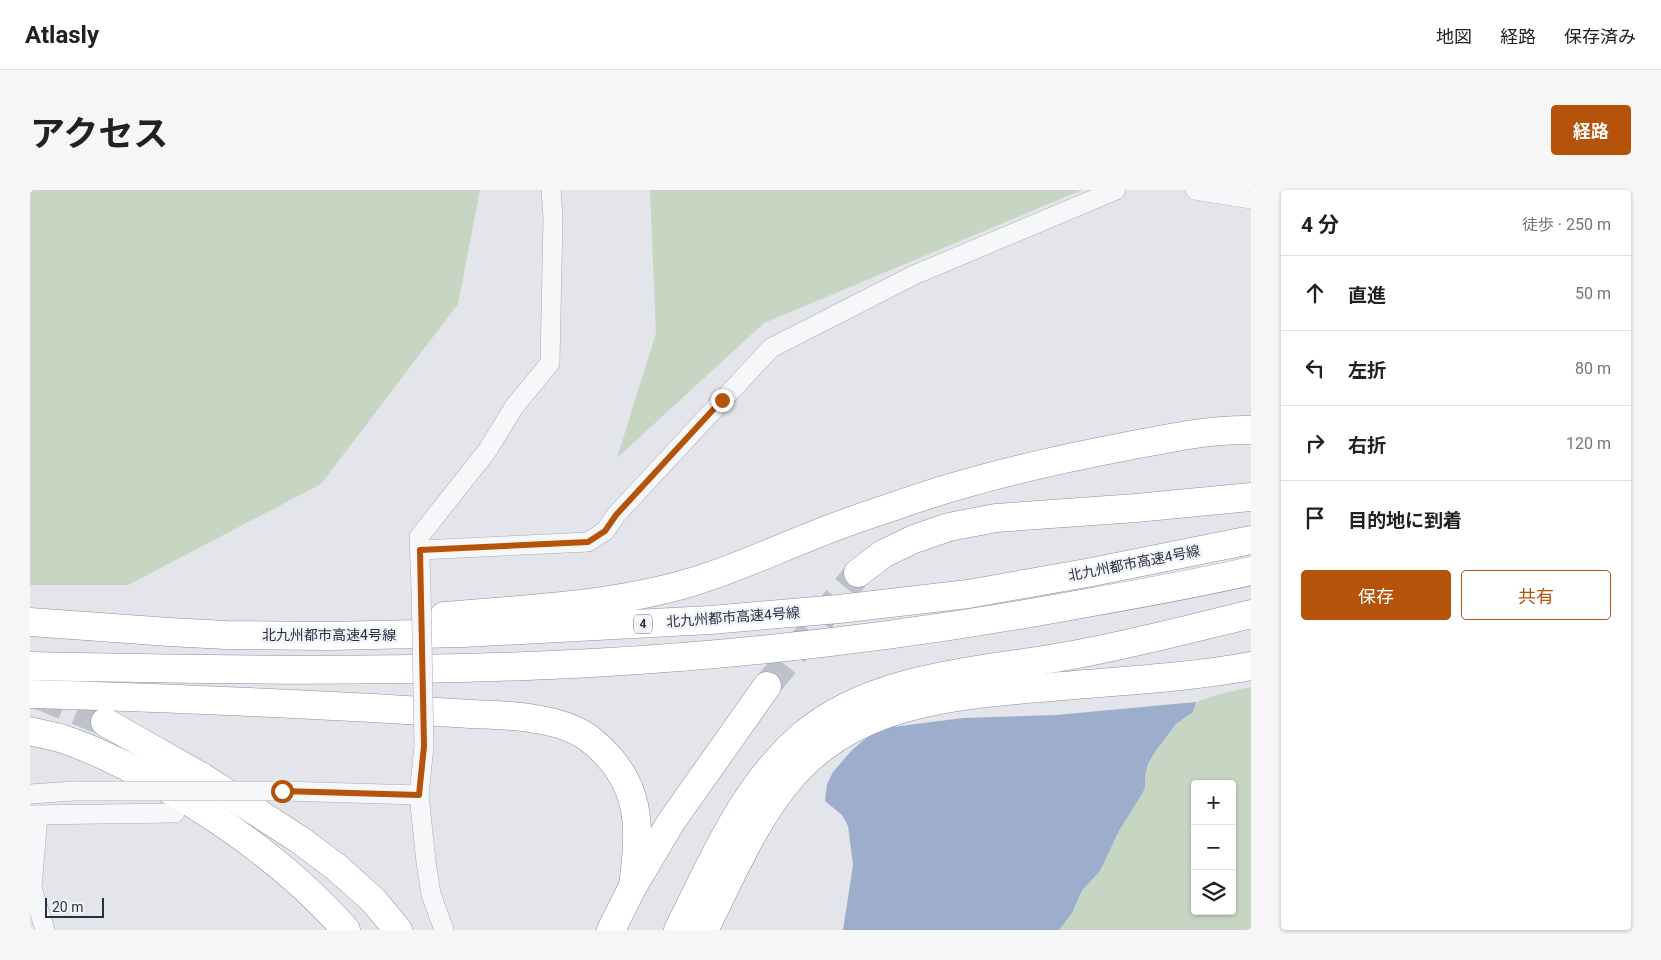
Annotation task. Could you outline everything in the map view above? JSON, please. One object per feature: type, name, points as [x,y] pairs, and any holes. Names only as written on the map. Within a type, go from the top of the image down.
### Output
[{"type":"highway","points":[[226,635],[583,603],[642,594],[692,582],[740,566],[812,536],[893,506],[1016,469],[1176,437],[1230,429],[1251,430]]},
{"type":"highway","points":[[858,573],[883,554],[914,539],[958,525],[996,518],[1136,508],[1251,496]]},
{"type":"highway","name":"北九州都市高速4号線","points":[[30,622],[226,635],[329,636],[472,632],[691,621],[839,609],[968,594],[1092,572],[1251,540]]},
{"type":"highway","points":[[30,666],[331,670],[473,668],[709,655],[837,642],[975,624],[1251,571]]},
{"type":"highway","points":[[678,930],[732,823],[754,790],[778,759],[804,734],[832,714],[863,698],[946,675],[1068,656],[1251,614]]},
{"type":"highway","points":[[704,930],[752,835],[794,774],[825,744],[854,727],[890,712],[931,702],[978,694],[1182,676],[1251,666]]},
{"type":"highway","points":[[611,930],[633,886],[671,822],[767,686]]},
{"type":"highway","points":[[30,694],[293,704],[501,715],[534,718],[565,725],[590,739],[613,760],[629,786],[637,818],[638,851],[633,886]]},
{"type":"highway","points":[[105,722],[202,777],[300,840],[336,867],[373,900],[398,930]]},
{"type":"highway","points":[[30,731],[62,739],[103,754],[190,802],[237,832],[282,867],[322,903],[346,930]]},
{"type":"highway","points":[[691,930],[738,826],[778,759]]},
{"type":"street","points":[[444,930],[428,878],[419,795],[424,746],[419,537],[487,450],[514,407],[550,363],[553,217],[551,190]]},
{"type":"street","points":[[420,550],[588,542],[605,531],[616,515],[771,348],[914,275],[1116,190]]},
{"type":"street","points":[[1196,190],[1251,199]]},
{"type":"street","points":[[30,794],[74,791],[282,791],[419,795]]},
{"type":"street","points":[[45,930],[32,888],[34,815],[175,813]]},
{"type":"green space","points":[[30,190],[480,190],[458,304],[321,484],[128,585],[30,585]]},
{"type":"green space","points":[[650,190],[1082,190],[764,323],[617,458],[656,333]]},
{"type":"green space","points":[[1251,687],[1251,930],[1059,930],[1072,913],[1082,892],[1100,871],[1119,831],[1142,794],[1145,788],[1148,764],[1155,752],[1176,724],[1193,712],[1196,702]]},
{"type":"water","points":[[1196,702],[1193,712],[1176,724],[1155,752],[1148,764],[1145,788],[1142,794],[1119,831],[1100,871],[1082,891],[1072,913],[1059,930],[843,930],[853,865],[848,826],[842,815],[825,801],[827,784],[833,772],[852,750],[877,729],[963,718],[1056,715]]},
{"type":"tunnel","points":[[767,686],[858,573]]},
{"type":"tunnel","points":[[38,695],[105,722]]},
{"type":"route","points":[[282,791],[419,795],[424,746],[420,550],[588,542],[605,531],[616,515],[722,400]]}]
